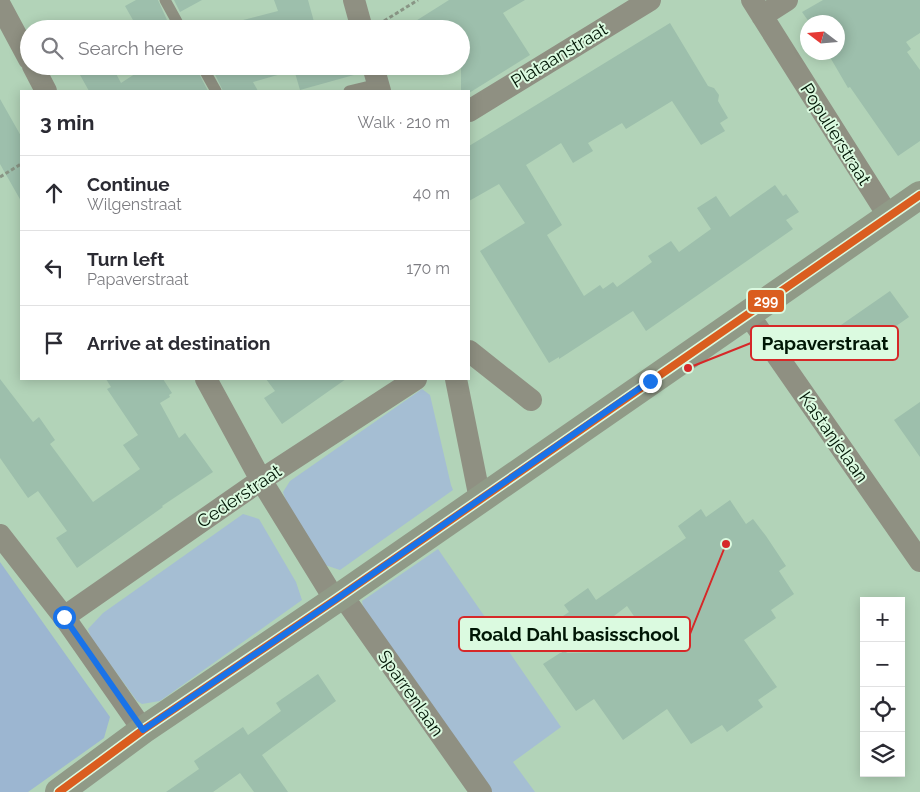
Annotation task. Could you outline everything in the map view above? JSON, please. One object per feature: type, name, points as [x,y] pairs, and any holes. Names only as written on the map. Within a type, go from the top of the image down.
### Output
[{"type":"street","points":[[354,0],[366,20]]},
{"type":"street","name":"Plataanstraat","points":[[470,110],[650,0]]},
{"type":"street","points":[[757,8],[787,0]]},
{"type":"street","points":[[0,5],[20,42]]},
{"type":"street","name":"Populierstraat","points":[[757,8],[889,216]]},
{"type":"street","points":[[38,75],[45,90]]},
{"type":"street","points":[[59,792],[143,730],[920,195]]},
{"type":"street","name":"Kastanjelaan","points":[[748,314],[917,549]]},
{"type":"street","points":[[470,352],[531,400]]},
{"type":"street","name":"Sparrenlaan","points":[[207,380],[261,480],[338,597],[481,792]]},
{"type":"street","name":"Cederstraat","points":[[64,617],[261,480],[414,380]]},
{"type":"street","points":[[456,380],[480,499]]},
{"type":"street","points":[[0,535],[64,617],[143,730]]},
{"type":"lane","points":[[165,0],[176,20]]},
{"type":"lane","points":[[207,75],[215,90]]},
{"type":"lane","points":[[352,90],[377,80]]},
{"type":"path","points":[[381,20],[418,0]]},
{"type":"path","points":[[0,177],[20,165]]},
{"type":"shaded area","points":[[422,389],[430,395],[453,490],[340,570],[325,565],[286,501],[283,492],[290,481]]},
{"type":"shaded area","points":[[243,514],[259,519],[296,582],[302,600],[160,701],[142,704],[137,701],[91,638],[88,629],[103,613]]},
{"type":"shaded area","points":[[438,549],[561,727],[513,762],[535,792],[490,792],[365,617],[362,601]]},
{"type":"shaded area","points":[[0,562],[110,717],[104,738],[28,792],[0,792]]},
{"type":"building","points":[[136,0],[158,0],[167,20],[133,20],[125,6]]},
{"type":"building","points":[[174,0],[202,0],[180,12]]},
{"type":"building","points":[[274,0],[308,0],[314,20],[243,20],[278,11]]},
{"type":"building","points":[[449,0],[525,0],[503,13],[530,55],[470,92],[470,90],[461,90],[461,75],[470,75],[470,20],[417,20]]},
{"type":"building","points":[[823,0],[920,0],[920,33],[906,42],[911,49],[907,52],[920,70],[920,141],[898,156],[850,87],[848,88],[832,60],[845,60],[845,15],[804,15],[802,12]]},
{"type":"building","points":[[670,23],[708,86],[714,88],[719,95],[718,101],[728,118],[720,123],[725,131],[701,145],[672,101],[626,129],[622,123],[588,143],[593,151],[573,163],[561,143],[526,165],[562,225],[547,235],[584,296],[600,285],[603,289],[613,282],[617,287],[652,262],[648,256],[671,241],[679,252],[711,229],[697,208],[716,196],[730,217],[775,185],[783,196],[786,194],[799,212],[786,220],[793,229],[646,331],[633,311],[559,359],[559,357],[549,363],[480,251],[525,223],[499,184],[470,200],[470,145]]},
{"type":"building","points":[[80,75],[117,75],[121,83],[133,75],[200,75],[207,90],[88,90]]},
{"type":"building","points":[[215,75],[278,75],[253,82],[257,90],[223,90]]},
{"type":"building","points":[[296,75],[354,75],[300,90]]},
{"type":"building","points":[[0,99],[20,134],[20,199],[0,164]]},
{"type":"building","points":[[890,291],[909,317],[859,352],[841,325]]},
{"type":"building","points":[[0,379],[33,422],[39,417],[55,440],[50,444],[93,502],[140,469],[123,445],[138,435],[107,389],[111,387],[107,380],[164,380],[172,393],[169,395],[170,397],[160,403],[179,438],[185,433],[213,472],[162,506],[77,568],[56,538],[67,531],[38,491],[28,498],[0,458]]},
{"type":"building","points":[[267,380],[345,380],[282,424],[264,398],[275,391]]},
{"type":"building","points":[[920,402],[920,457],[894,420]]},
{"type":"building","points":[[730,500],[746,524],[753,519],[786,566],[779,571],[794,594],[771,610],[776,618],[744,640],[777,687],[758,700],[763,707],[727,732],[722,725],[691,744],[667,709],[623,740],[594,699],[576,711],[543,664],[562,653],[545,628],[569,612],[564,605],[588,588],[596,600],[686,538],[678,526],[701,509],[706,517]],"holes":[[[627,606],[658,651],[566,653]]]},
{"type":"building","points":[[318,674],[336,701],[262,755],[288,792],[254,792],[240,773],[213,792],[166,792],[199,769],[194,761],[243,727],[248,735],[281,711],[276,703]]},
{"type":"transit line","name":"299","points":[[59,792],[143,730],[335,600],[920,195]]},
{"type":"place","name":"Papaverstraat","points":[[688,368]]},
{"type":"place","name":"Roald Dahl basisschool","points":[[726,544]]},
{"type":"route","points":[[64,617],[143,730],[335,600],[650,381]]}]
